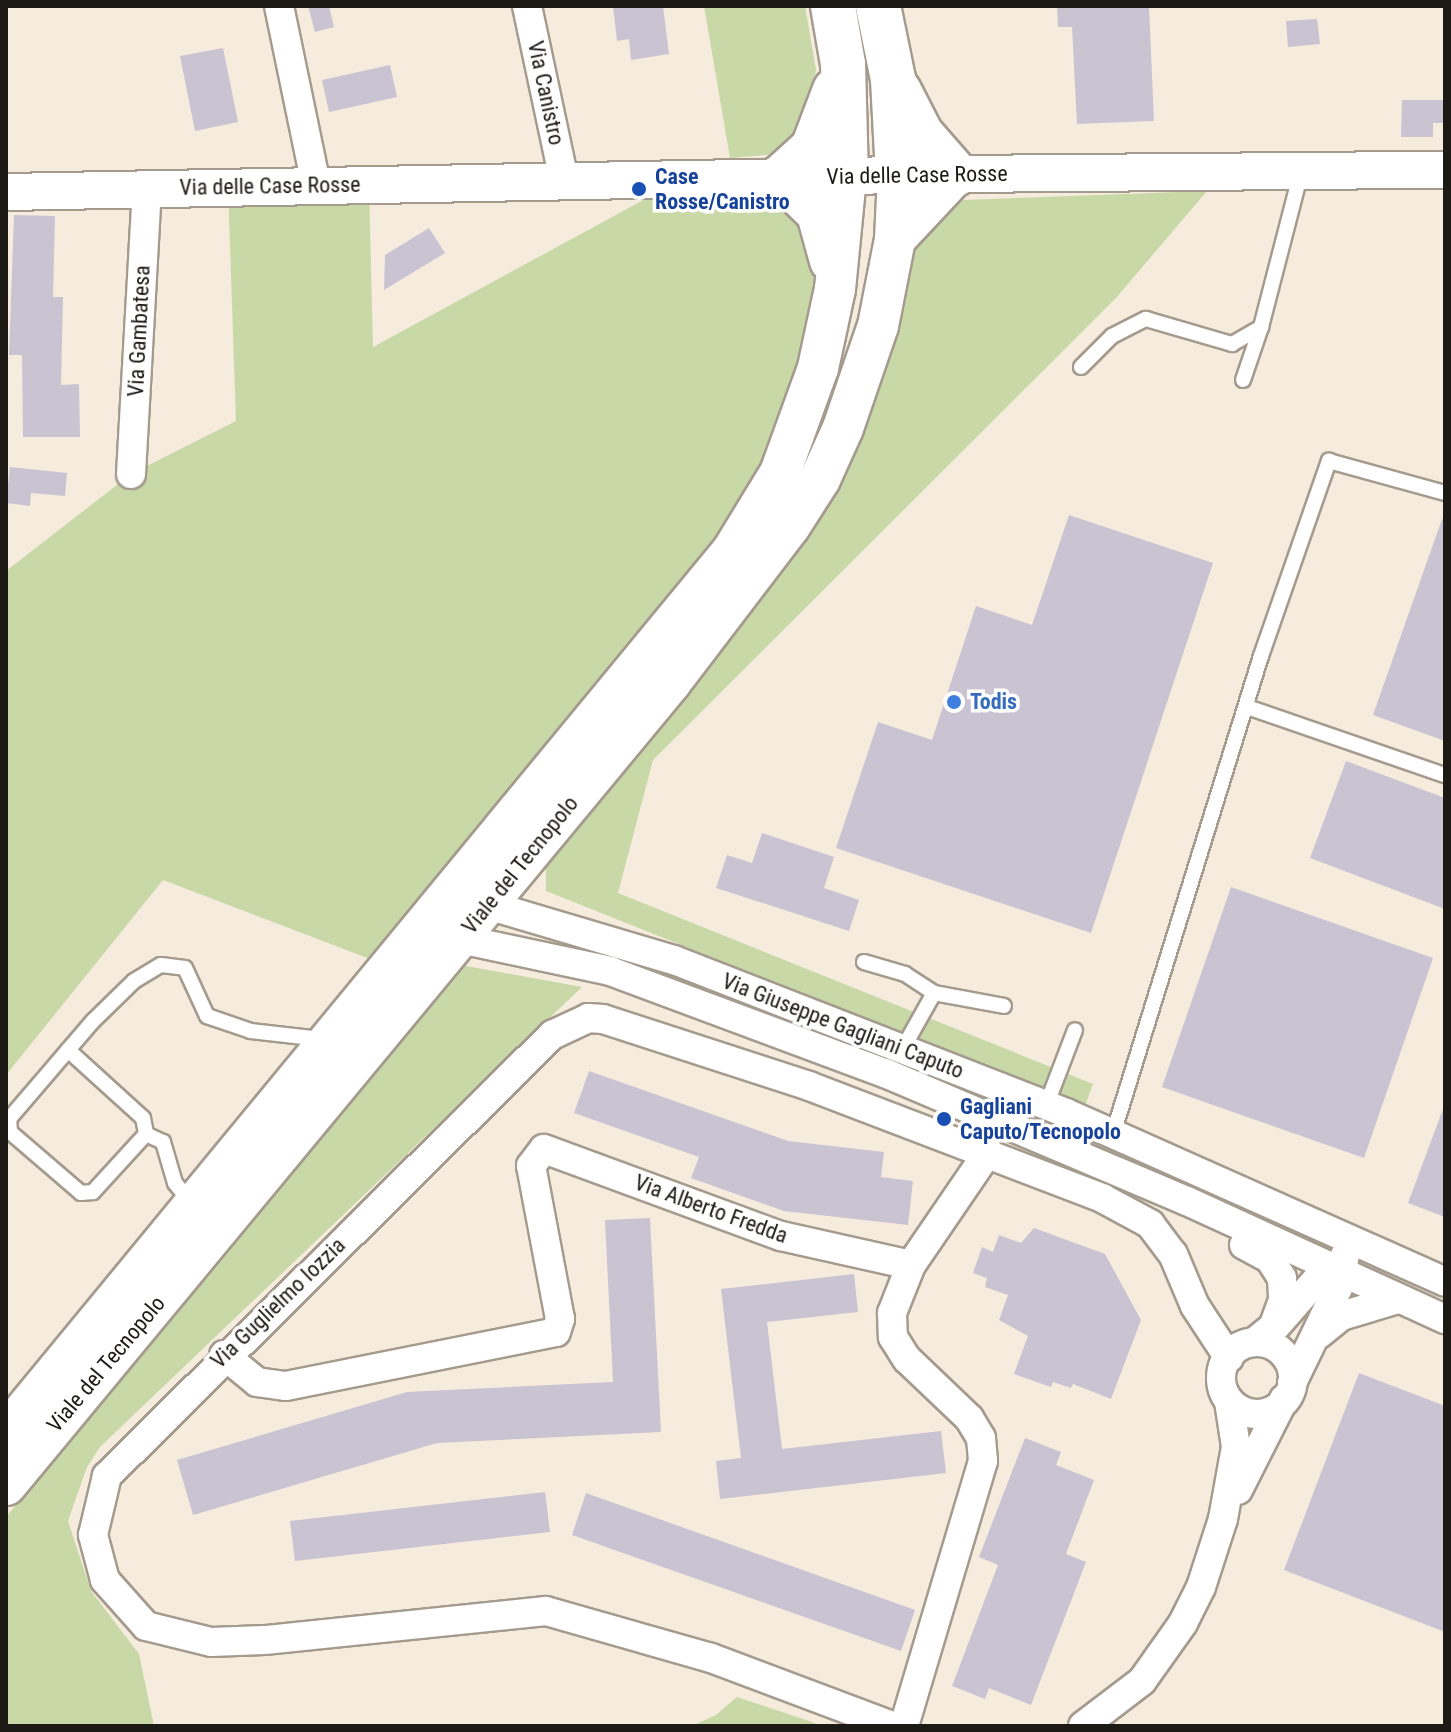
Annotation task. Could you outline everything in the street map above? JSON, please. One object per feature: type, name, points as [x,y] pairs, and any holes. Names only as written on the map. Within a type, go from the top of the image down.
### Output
[{"type":"highway","points":[[833,6],[843,64],[846,177]]},
{"type":"highway","points":[[878,6],[893,79],[898,176]]},
{"type":"highway","points":[[780,178],[804,159],[822,133],[843,64]]},
{"type":"highway","points":[[893,79],[921,134],[956,174]]},
{"type":"main road","points":[[895,239],[956,174]]},
{"type":"main road","name":"Viale del Tecnopolo","points":[[6,1433],[330,1040],[469,900],[671,682],[820,479],[878,326],[895,239],[898,176]]},
{"type":"main road","name":"Viale del Tecnopolo","points":[[6,1485],[460,939],[469,900],[733,550],[780,473],[798,430],[835,289],[846,177]]},
{"type":"main road","points":[[780,178],[817,214],[835,289]]},
{"type":"street","points":[[279,6],[316,185]]},
{"type":"street","name":"Via Canistro","points":[[527,6],[564,180]]},
{"type":"street","name":"Via delle Case Rosse","points":[[6,192],[956,174],[1445,170]]},
{"type":"street","name":"Via Gambatesa","points":[[131,474],[147,189]]},
{"type":"street","name":"Via Giuseppe Gagliani Caputo","points":[[469,900],[674,960],[1046,1106],[1350,1243],[1445,1282]]},
{"type":"street","name":"Via Giuseppe Gagliani Caputo","points":[[460,939],[610,971],[885,1073],[1187,1201],[1338,1273],[1445,1319]]},
{"type":"street","name":"Via Guglielmo Iozzia","points":[[892,1726],[711,1658],[546,1611],[358,1642],[211,1642],[146,1626],[105,1580],[93,1535],[107,1476],[224,1355],[552,1035],[581,1019],[603,1019],[988,1152],[1102,1198],[1150,1224],[1173,1254],[1195,1306],[1229,1358]]},
{"type":"street","name":"Via Alberto Fredda","points":[[224,1355],[257,1382],[286,1386],[556,1332],[560,1319],[531,1166],[544,1149],[781,1236],[911,1265]]},
{"type":"street","points":[[904,1726],[983,1461],[981,1438],[969,1418],[907,1359],[893,1337],[892,1313],[911,1265],[988,1152]]},
{"type":"street","points":[[1187,1201],[1221,1232],[1270,1259],[1282,1278],[1283,1300],[1265,1334],[1268,1342],[1288,1360],[1289,1389],[1267,1413],[1253,1416],[1229,1401]]},
{"type":"street","points":[[1223,1519],[1338,1288],[1338,1273],[1350,1243]]},
{"type":"street","points":[[1083,1726],[1114,1707],[1166,1651],[1201,1587],[1223,1519],[1236,1447],[1229,1401],[1222,1381],[1229,1358],[1247,1341],[1265,1334],[1319,1277],[1338,1273]]},
{"type":"street","points":[[1315,1337],[1341,1316],[1398,1299]]},
{"type":"lane","points":[[1243,380],[1261,327],[1301,172]]},
{"type":"lane","points":[[1081,367],[1112,336],[1146,319],[1232,344],[1261,327]]},
{"type":"lane","points":[[1113,1134],[1247,707],[1329,461],[1445,493]]},
{"type":"lane","points":[[1247,707],[1445,775]]},
{"type":"lane","points":[[864,962],[905,974],[934,993],[1004,1006]]},
{"type":"lane","points":[[146,1134],[93,1192],[81,1193],[10,1132],[9,1119],[68,1050],[134,981],[161,965],[185,968],[207,1016],[251,1031],[330,1040]]},
{"type":"lane","points":[[902,1050],[934,993]]},
{"type":"lane","points":[[1046,1106],[1075,1030]]},
{"type":"lane","points":[[68,1050],[143,1118],[146,1134]]},
{"type":"lane","points":[[146,1134],[163,1142],[175,1183],[193,1205]]},
{"type":"green space","points":[[704,6],[805,6],[816,70],[805,128],[778,154],[730,158]]},
{"type":"green space","points":[[846,177],[780,473],[391,967],[163,880],[6,1075],[6,571],[131,474],[236,421],[228,187],[369,184],[373,347],[682,179]]},
{"type":"green space","points":[[1207,191],[1116,298],[653,760],[618,893],[1093,1084],[1085,1106],[546,891],[546,860],[790,562],[857,450],[913,247],[963,200]]},
{"type":"green space","points":[[461,965],[582,987],[100,1447],[87,1467],[68,1521],[91,1591],[139,1654],[154,1726],[6,1726],[6,1517]]},
{"type":"green space","points":[[737,1697],[822,1726],[692,1726],[716,1715]]},
{"type":"building","points":[[308,6],[329,6],[334,27],[315,32]]},
{"type":"building","points":[[613,6],[663,6],[669,54],[631,60],[629,39],[617,41]]},
{"type":"building","points":[[1057,6],[1149,6],[1154,121],[1077,124],[1072,27],[1058,27]]},
{"type":"building","points":[[1317,19],[1320,44],[1288,47],[1286,21]]},
{"type":"building","points":[[223,48],[238,122],[195,131],[180,56]]},
{"type":"building","points":[[390,65],[397,97],[329,112],[322,80]]},
{"type":"building","points":[[1402,100],[1445,100],[1445,123],[1433,123],[1433,137],[1401,137]]},
{"type":"building","points":[[14,215],[55,216],[53,297],[63,297],[61,385],[79,384],[80,437],[23,437],[22,355],[9,355]]},
{"type":"building","points":[[429,228],[445,253],[384,290],[385,255]]},
{"type":"building","points":[[10,467],[67,473],[65,496],[31,493],[30,506],[6,503]]},
{"type":"building","points":[[1069,515],[1213,563],[1091,933],[836,848],[878,722],[932,740],[976,606],[1032,625]]},
{"type":"building","points":[[1442,519],[1445,519],[1445,741],[1373,715]]},
{"type":"building","points":[[1346,761],[1445,798],[1445,909],[1310,858]]},
{"type":"building","points":[[762,833],[834,857],[824,888],[859,900],[849,931],[716,888],[727,855],[752,863]]},
{"type":"building","points":[[1231,887],[1433,958],[1364,1158],[1162,1087]]},
{"type":"building","points":[[589,1071],[788,1141],[884,1152],[881,1177],[913,1181],[908,1225],[784,1211],[691,1178],[699,1157],[574,1113]]},
{"type":"building","points":[[1445,1109],[1445,1217],[1408,1203]]},
{"type":"building","points":[[650,1218],[661,1432],[437,1443],[193,1515],[177,1460],[407,1392],[613,1382],[605,1220]]},
{"type":"building","points":[[1034,1228],[1105,1254],[1141,1320],[1111,1399],[1073,1384],[1071,1388],[1053,1382],[1051,1387],[1014,1374],[1028,1336],[999,1320],[1008,1295],[985,1287],[987,1278],[973,1273],[982,1247],[993,1252],[999,1235],[1021,1243]]},
{"type":"building","points":[[854,1274],[858,1312],[767,1322],[782,1449],[941,1431],[946,1473],[720,1499],[716,1461],[741,1458],[721,1289]]},
{"type":"building","points":[[1359,1373],[1445,1406],[1445,1632],[1284,1570]]},
{"type":"building","points":[[1025,1438],[1061,1452],[1056,1465],[1094,1480],[1066,1554],[1086,1562],[1031,1705],[989,1688],[985,1699],[952,1686],[998,1565],[979,1557]]},
{"type":"building","points":[[545,1492],[550,1532],[295,1561],[290,1521]]},
{"type":"building","points":[[586,1493],[915,1610],[901,1651],[572,1535]]},
{"type":"place","name":"Case Rosse/Canistro","points":[[639,189]]},
{"type":"place","name":"Todis","points":[[954,702]]},
{"type":"place","name":"Gagliani Caputo/Tecnopolo","points":[[944,1119]]}]
